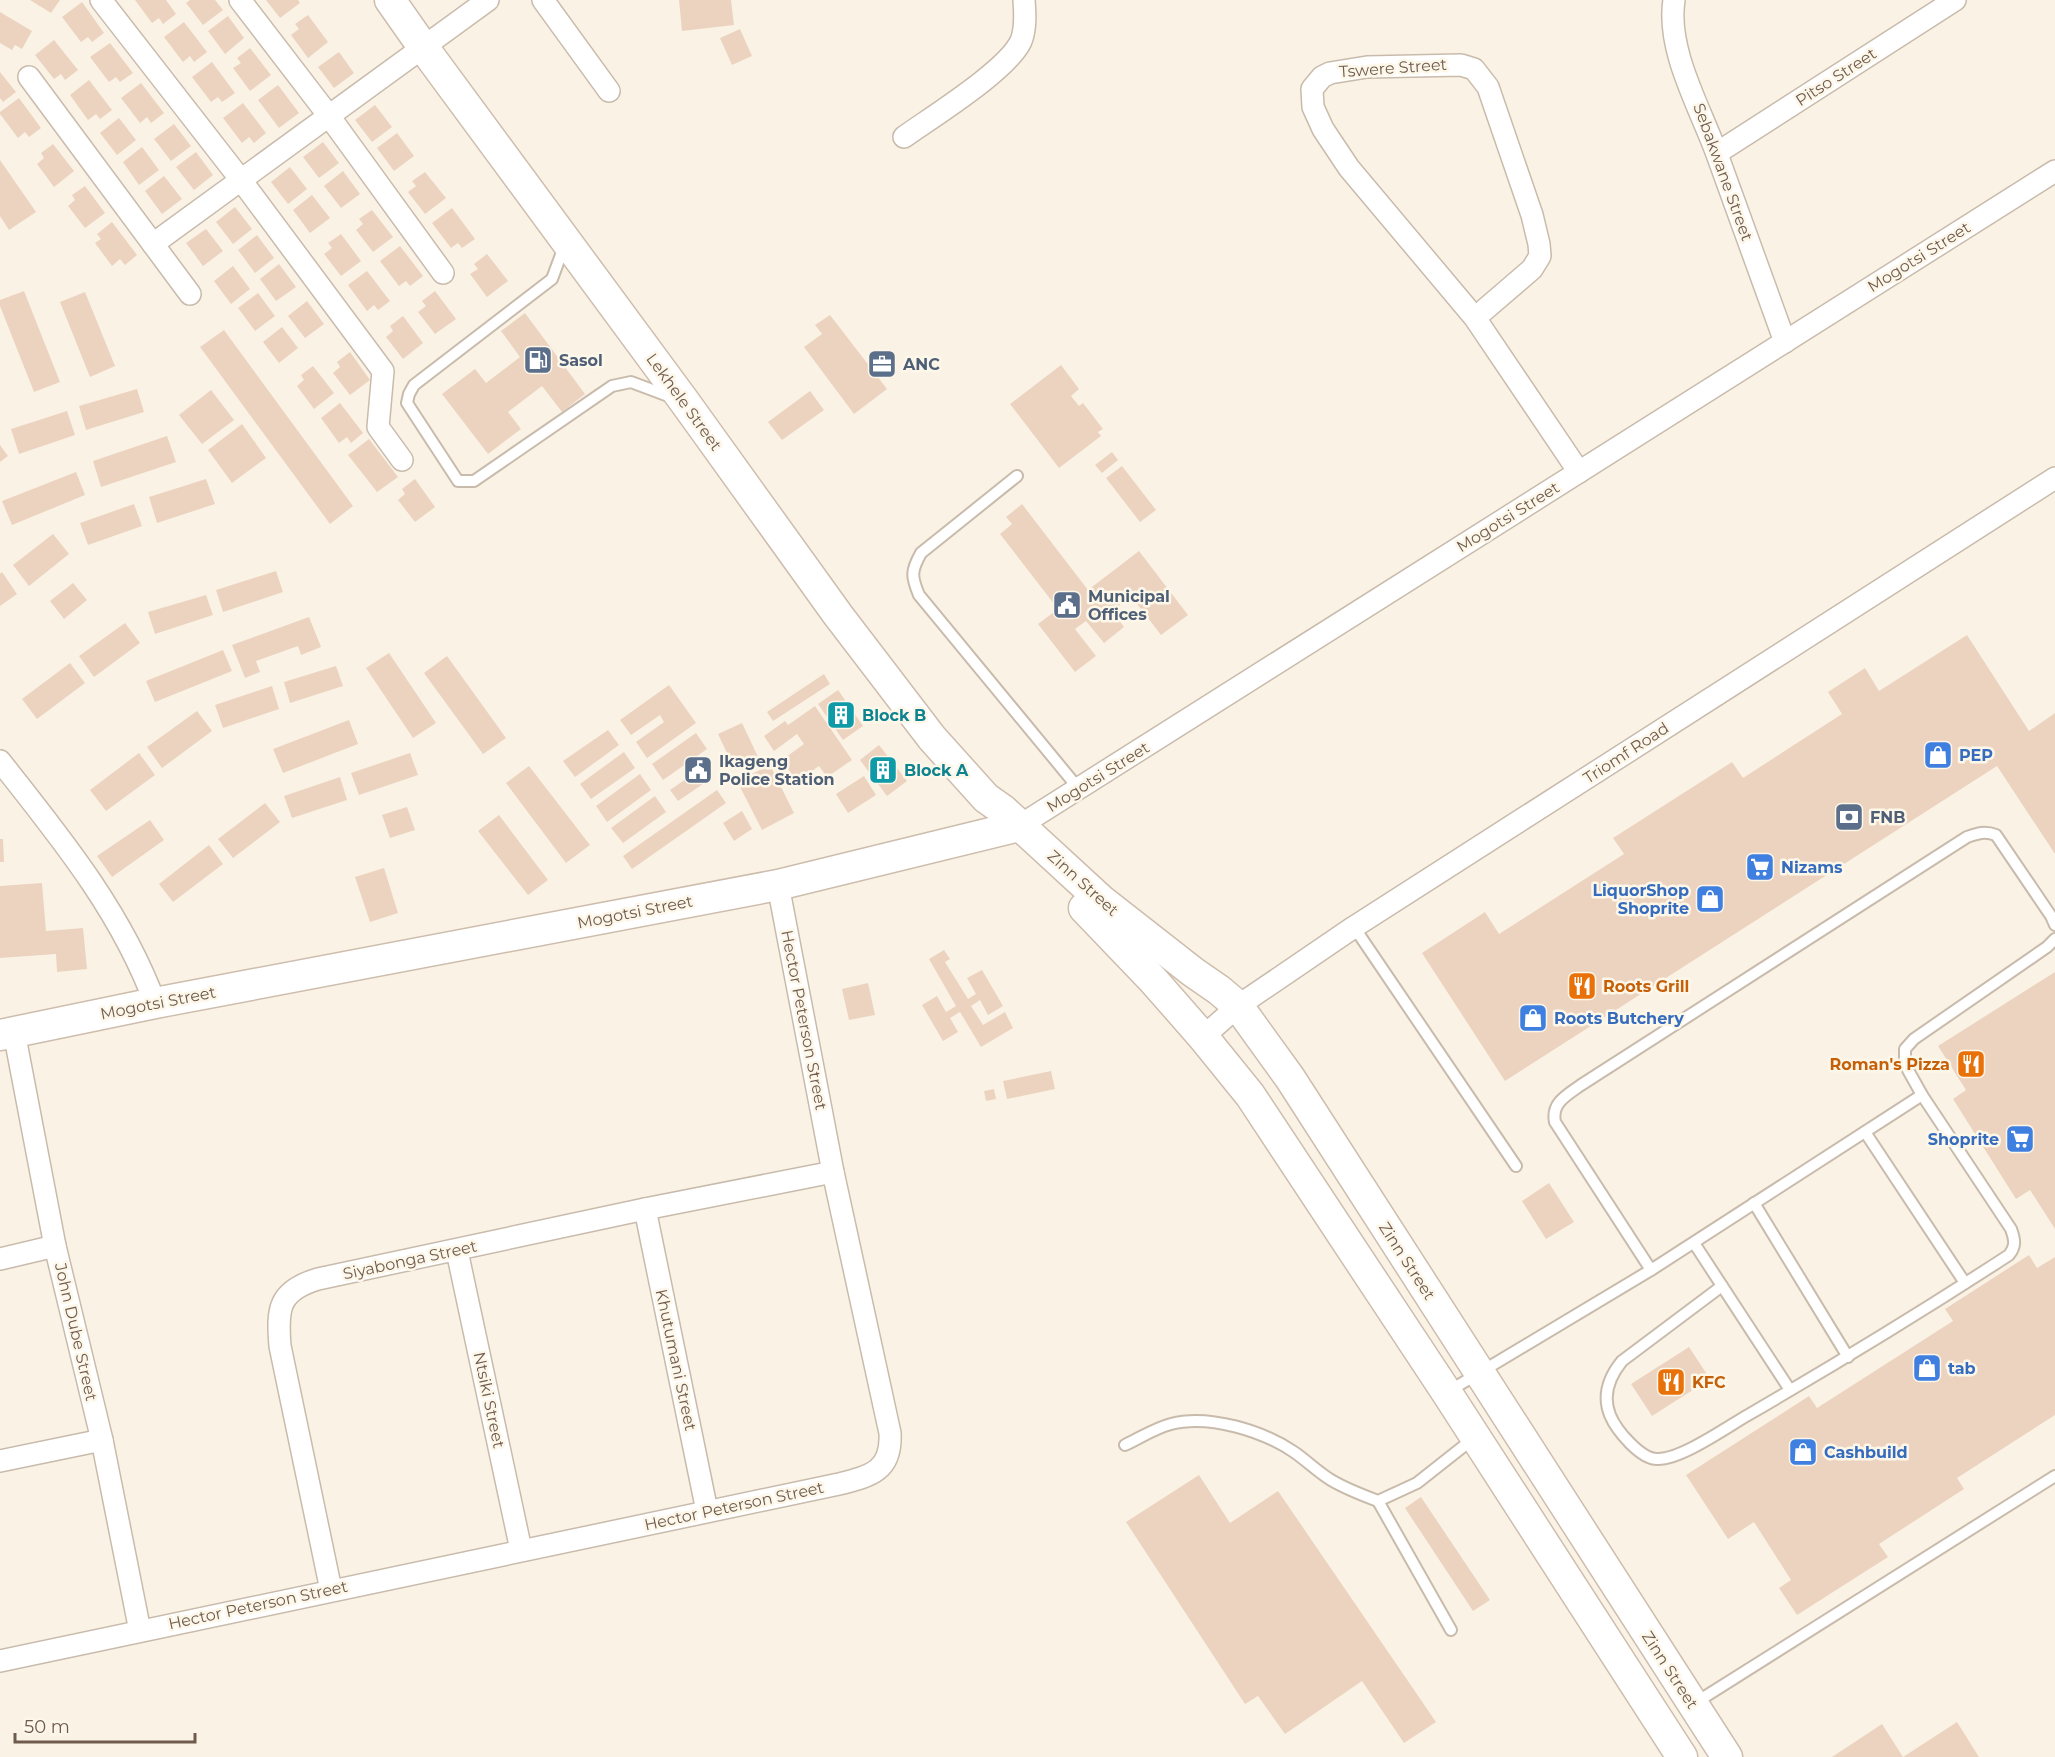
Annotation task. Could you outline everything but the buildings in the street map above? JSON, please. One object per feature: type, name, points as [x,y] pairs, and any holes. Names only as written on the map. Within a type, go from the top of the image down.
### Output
[{"type":"street","points":[[101,0],[241,180],[382,371],[378,427],[402,460]]},
{"type":"street","points":[[240,0],[443,273]]},
{"type":"street","name":"Lekhele Street","points":[[390,0],[874,662],[932,738],[1012,827]]},
{"type":"street","points":[[153,244],[488,0]]},
{"type":"street","points":[[543,0],[609,91]]},
{"type":"street","points":[[904,137],[985,78],[1015,51],[1024,28],[1024,0]]},
{"type":"street","name":"Sebakwane Street","points":[[1674,0],[1673,32],[1678,54],[1717,153],[1785,342]]},
{"type":"street","name":"Pitso Street","points":[[1717,153],[1954,0]]},
{"type":"street","name":"Tswere Street","points":[[1475,318],[1532,269],[1540,256],[1532,215],[1488,87],[1474,69],[1461,65],[1367,67],[1338,71],[1322,77],[1312,89],[1311,99],[1334,147],[1413,246],[1475,318],[1579,472]]},
{"type":"street","points":[[29,77],[190,294]]},
{"type":"street","name":"Mogotsi Street","points":[[7,1034],[155,1003],[778,885],[1012,827],[1079,789],[2055,171]]},
{"type":"street","name":"Triomf Road","points":[[1203,1037],[1238,1006],[1354,927],[2055,478]]},
{"type":"street","points":[[0,761],[76,858],[106,904],[143,972],[155,1003]]},
{"type":"street","name":"Zinn Street","points":[[1012,827],[1123,918],[1238,1006],[1290,1078],[1727,1757]]},
{"type":"street","name":"Zinn Street","points":[[1012,827],[1203,1037],[1250,1095],[1447,1393],[1682,1757]]},
{"type":"street","name":"Hector Peterson Street","points":[[0,1661],[859,1479],[872,1474],[888,1458],[891,1448],[890,1433],[833,1172],[778,885]]},
{"type":"street","name":"John Dube Street","points":[[7,1034],[102,1440],[140,1630]]},
{"type":"street","name":"Siyabonga Street","points":[[332,1590],[280,1346],[278,1318],[283,1300],[305,1283],[318,1279],[645,1209],[833,1172]]},
{"type":"street","name":"Khutumani Street","points":[[645,1209],[707,1511]]},
{"type":"street","points":[[0,1259],[55,1246]]},
{"type":"street","name":"Ntsiki Street","points":[[457,1251],[520,1550]]},
{"type":"street","points":[[0,1461],[102,1440]]},
{"type":"lane","points":[[566,241],[552,279],[414,385],[409,394],[407,403],[458,481],[474,481],[612,386],[631,382],[684,401]]},
{"type":"lane","points":[[1017,476],[921,553],[913,568],[913,582],[919,595],[1079,789]]},
{"type":"lane","points":[[1651,1270],[1555,1122],[1555,1108],[1558,1102],[1927,862],[1978,832],[1986,831],[1996,835],[2055,925]]},
{"type":"lane","points":[[1354,927],[1516,1166]]},
{"type":"lane","points":[[1722,1286],[1622,1361],[1613,1372],[1607,1386],[1610,1417],[1635,1450],[1646,1457],[1659,1459],[1690,1448],[1848,1357],[2009,1255],[2014,1248],[2015,1240],[2005,1218],[1922,1095],[1908,1070],[1905,1049],[1914,1039],[2047,947],[2055,939]]},
{"type":"lane","points":[[1447,1393],[1478,1372],[1651,1270],[1922,1095]]},
{"type":"lane","points":[[1865,1132],[1965,1283]]},
{"type":"lane","points":[[1754,1203],[1848,1357]]},
{"type":"lane","points":[[1694,1243],[1790,1390]]},
{"type":"lane","points":[[1125,1445],[1171,1424],[1191,1421],[1210,1421],[1234,1426],[1277,1442],[1330,1479],[1353,1492],[1378,1501],[1451,1630]]},
{"type":"lane","points":[[1378,1501],[1418,1483],[1474,1437]]},
{"type":"lane","points":[[1692,1704],[2055,1476]]},
{"type":"place","name":"Sasol","points":[[538,360]]},
{"type":"place","name":"ANC","points":[[882,364]]},
{"type":"place","name":"Municipal Offices","points":[[1067,605]]},
{"type":"place","name":"Block B","points":[[841,715]]},
{"type":"place","name":"PEP","points":[[1938,755]]},
{"type":"place","name":"Ikageng Police Station","points":[[698,770]]},
{"type":"place","name":"Block A","points":[[883,770]]},
{"type":"place","name":"FNB","points":[[1849,817]]},
{"type":"place","name":"Nizams","points":[[1760,867]]},
{"type":"place","name":"LiquorShop Shoprite","points":[[1710,899]]},
{"type":"place","name":"Roots Grill","points":[[1582,986]]},
{"type":"place","name":"Roots Butchery","points":[[1533,1018]]},
{"type":"place","name":"Roman's Pizza","points":[[1971,1064]]},
{"type":"place","name":"Shoprite","points":[[2020,1139]]},
{"type":"place","name":"tab","points":[[1927,1368]]},
{"type":"place","name":"KFC","points":[[1671,1382]]},
{"type":"place","name":"Cashbuild","points":[[1803,1452]]}]
